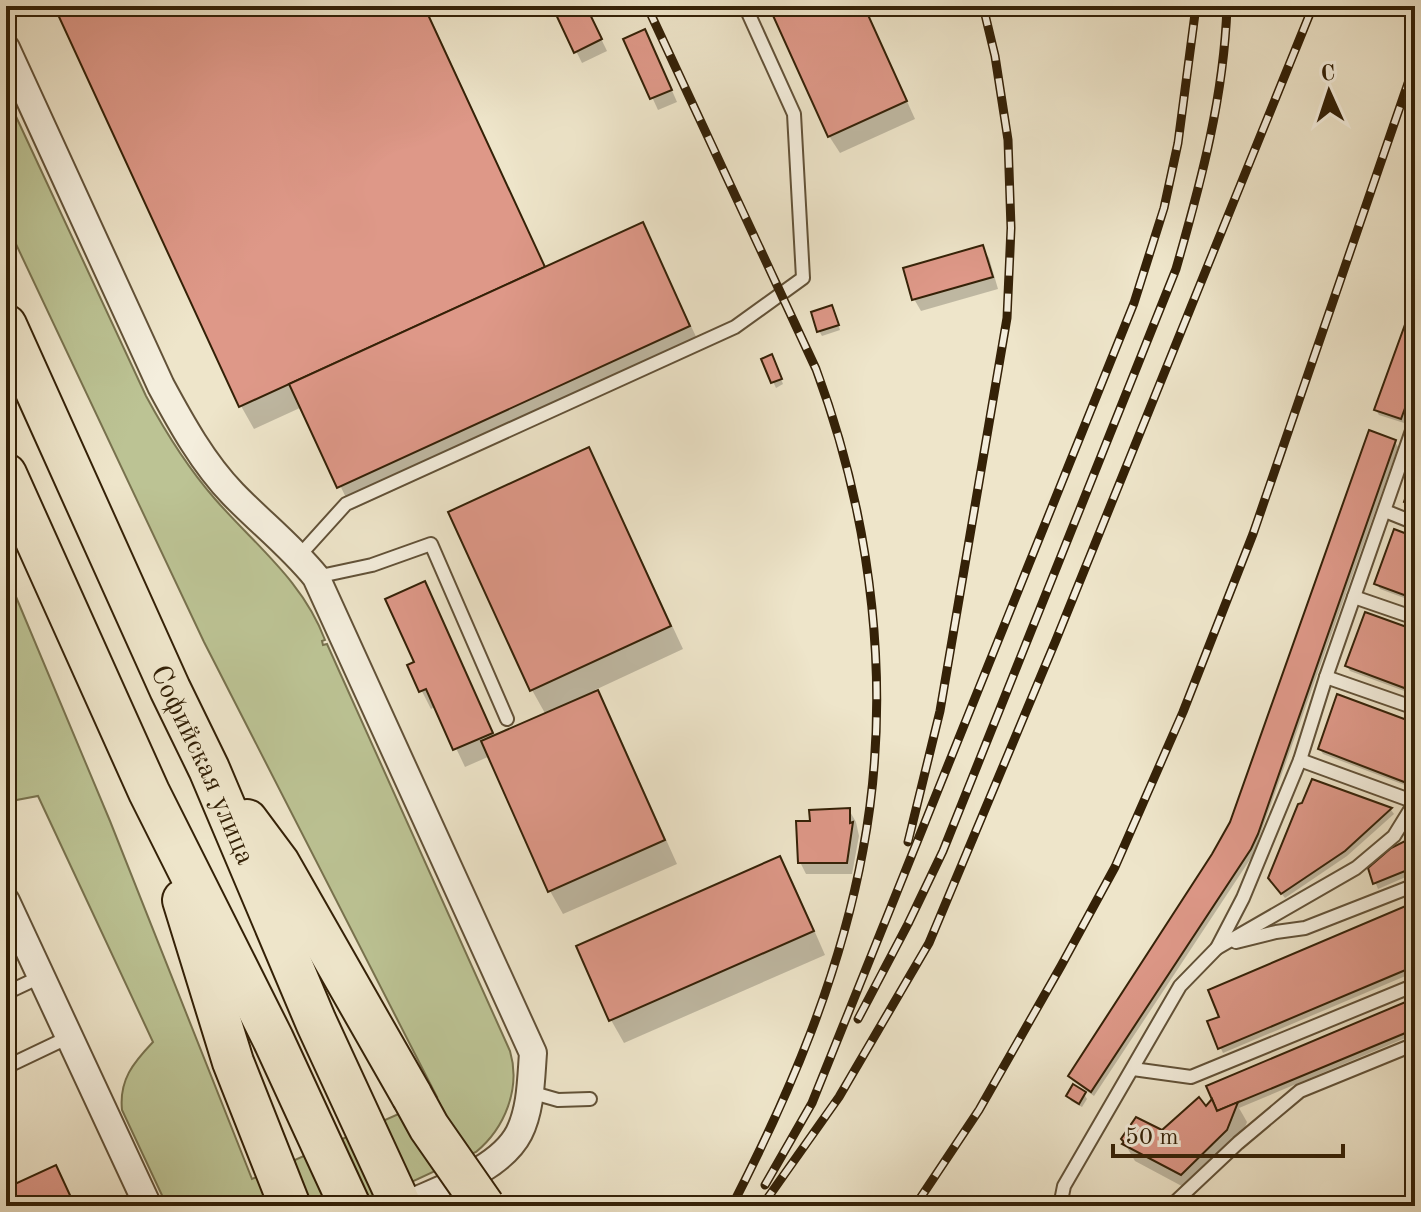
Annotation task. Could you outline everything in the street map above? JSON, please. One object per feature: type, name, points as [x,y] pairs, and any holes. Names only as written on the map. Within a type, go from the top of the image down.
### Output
[{"type":"main road","name":"Софийская улица","points":[[6,325],[209,769],[316,1022],[362,1121],[422,1202]]},
{"type":"main road","name":"Софийская улица","points":[[6,474],[149,792],[273,1039],[350,1206]]},
{"type":"main road","points":[[209,769],[279,863],[429,1127],[484,1206]]},
{"type":"main road","points":[[149,792],[233,1062],[290,1206]]},
{"type":"street","points":[[6,48],[161,386],[186,430],[231,492],[299,556],[316,577],[533,1053],[530,1092],[518,1135],[494,1163],[422,1202]]},
{"type":"street","points":[[6,901],[148,1206]]},
{"type":"lane","points":[[299,556],[346,504],[735,327],[803,278],[794,114],[745,6]]},
{"type":"lane","points":[[1217,948],[1243,898],[1300,760],[1414,426]]},
{"type":"lane","points":[[1385,511],[1415,523]]},
{"type":"lane","points":[[316,577],[372,565],[431,544],[507,719]]},
{"type":"lane","points":[[1354,597],[1415,618]]},
{"type":"lane","points":[[1326,677],[1415,708]]},
{"type":"lane","points":[[1060,1206],[1064,1186],[1180,986],[1217,948],[1356,868],[1394,836],[1415,802],[1300,760]]},
{"type":"lane","points":[[1217,948],[1276,932],[1305,928],[1415,885]]},
{"type":"lane","points":[[6,993],[40,977]]},
{"type":"lane","points":[[1133,1069],[1191,1077],[1415,985]]},
{"type":"lane","points":[[6,1067],[69,1037]]},
{"type":"lane","points":[[1171,1206],[1238,1143],[1300,1091],[1415,1044]]},
{"type":"lane","points":[[530,1092],[558,1100],[590,1099]]},
{"type":"green space","points":[[6,95],[161,423],[205,487],[277,565],[316,619],[325,640],[322,641],[323,645],[327,644],[510,1051],[512,1093],[502,1119],[486,1142],[476,1152],[360,1206],[167,1206],[122,1110],[125,1081],[139,1057],[153,1042],[38,796],[6,802],[6,573],[110,821],[252,1179],[437,1097],[204,642],[6,223]]},
{"type":"building","points":[[54,6],[424,6],[545,267],[239,407]]},
{"type":"building","points":[[552,6],[586,6],[602,39],[574,53]]},
{"type":"building","points":[[776,6],[864,6],[907,101],[828,137],[770,9]]},
{"type":"building","points":[[645,29],[672,90],[650,99],[623,39]]},
{"type":"building","points":[[643,222],[690,326],[337,488],[289,384]]},
{"type":"building","points":[[983,245],[993,277],[912,300],[903,268]]},
{"type":"building","points":[[1415,297],[1415,381],[1401,419],[1374,410]]},
{"type":"building","points":[[832,305],[839,325],[817,332],[811,312]]},
{"type":"building","points":[[772,354],[782,379],[771,383],[761,359]]},
{"type":"building","points":[[1369,430],[1396,440],[1258,834],[1091,1092],[1068,1076],[1230,822]]},
{"type":"building","points":[[589,447],[671,626],[530,691],[448,512]]},
{"type":"building","points":[[1415,471],[1415,506],[1404,502]]},
{"type":"building","points":[[1394,529],[1415,537],[1415,599],[1374,584]]},
{"type":"building","points":[[425,581],[493,733],[453,750],[426,689],[419,692],[407,665],[414,662],[385,599]]},
{"type":"building","points":[[1365,612],[1415,630],[1415,692],[1345,666]]},
{"type":"building","points":[[598,690],[665,840],[548,892],[481,741]]},
{"type":"building","points":[[1337,694],[1415,723],[1415,782],[1412,785],[1318,749]]},
{"type":"building","points":[[1312,779],[1392,808],[1345,851],[1281,894],[1268,878],[1298,804],[1302,803]]},
{"type":"building","points":[[850,808],[850,823],[853,822],[847,863],[798,863],[796,821],[810,821],[809,810]]},
{"type":"building","points":[[1415,836],[1415,867],[1373,884],[1368,868],[1391,848]]},
{"type":"building","points":[[780,856],[814,931],[609,1021],[576,946]]},
{"type":"building","points":[[1415,902],[1415,966],[1218,1049],[1207,1021],[1219,1017],[1208,990]]},
{"type":"building","points":[[1415,998],[1415,1029],[1217,1111],[1206,1086]]},
{"type":"building","points":[[1073,1084],[1086,1092],[1079,1104],[1066,1096]]},
{"type":"building","points":[[1199,1097],[1206,1106],[1212,1099],[1217,1111],[1238,1102],[1227,1130],[1181,1175],[1122,1144],[1121,1139],[1136,1117],[1162,1130]]},
{"type":"building","points":[[56,1165],[75,1206],[11,1206],[6,1188]]},
{"type":"railway","points":[[647,6],[816,369],[851,485],[872,606],[876,729],[872,790],[853,897],[811,1033],[774,1120],[732,1206]]},
{"type":"railway","points":[[908,842],[940,711],[1007,318],[1011,228],[1008,140],[995,56],[983,6]]},
{"type":"railway","points":[[765,1185],[812,1103],[1134,303],[1164,208],[1178,143],[1196,6]]},
{"type":"railway","points":[[858,1019],[943,851],[1176,269],[1216,106],[1227,6]]},
{"type":"railway","points":[[762,1206],[839,1097],[929,943],[1056,640],[1313,6]]},
{"type":"railway","points":[[915,1206],[979,1110],[1115,867],[1183,712],[1253,534],[1415,63]]}]
